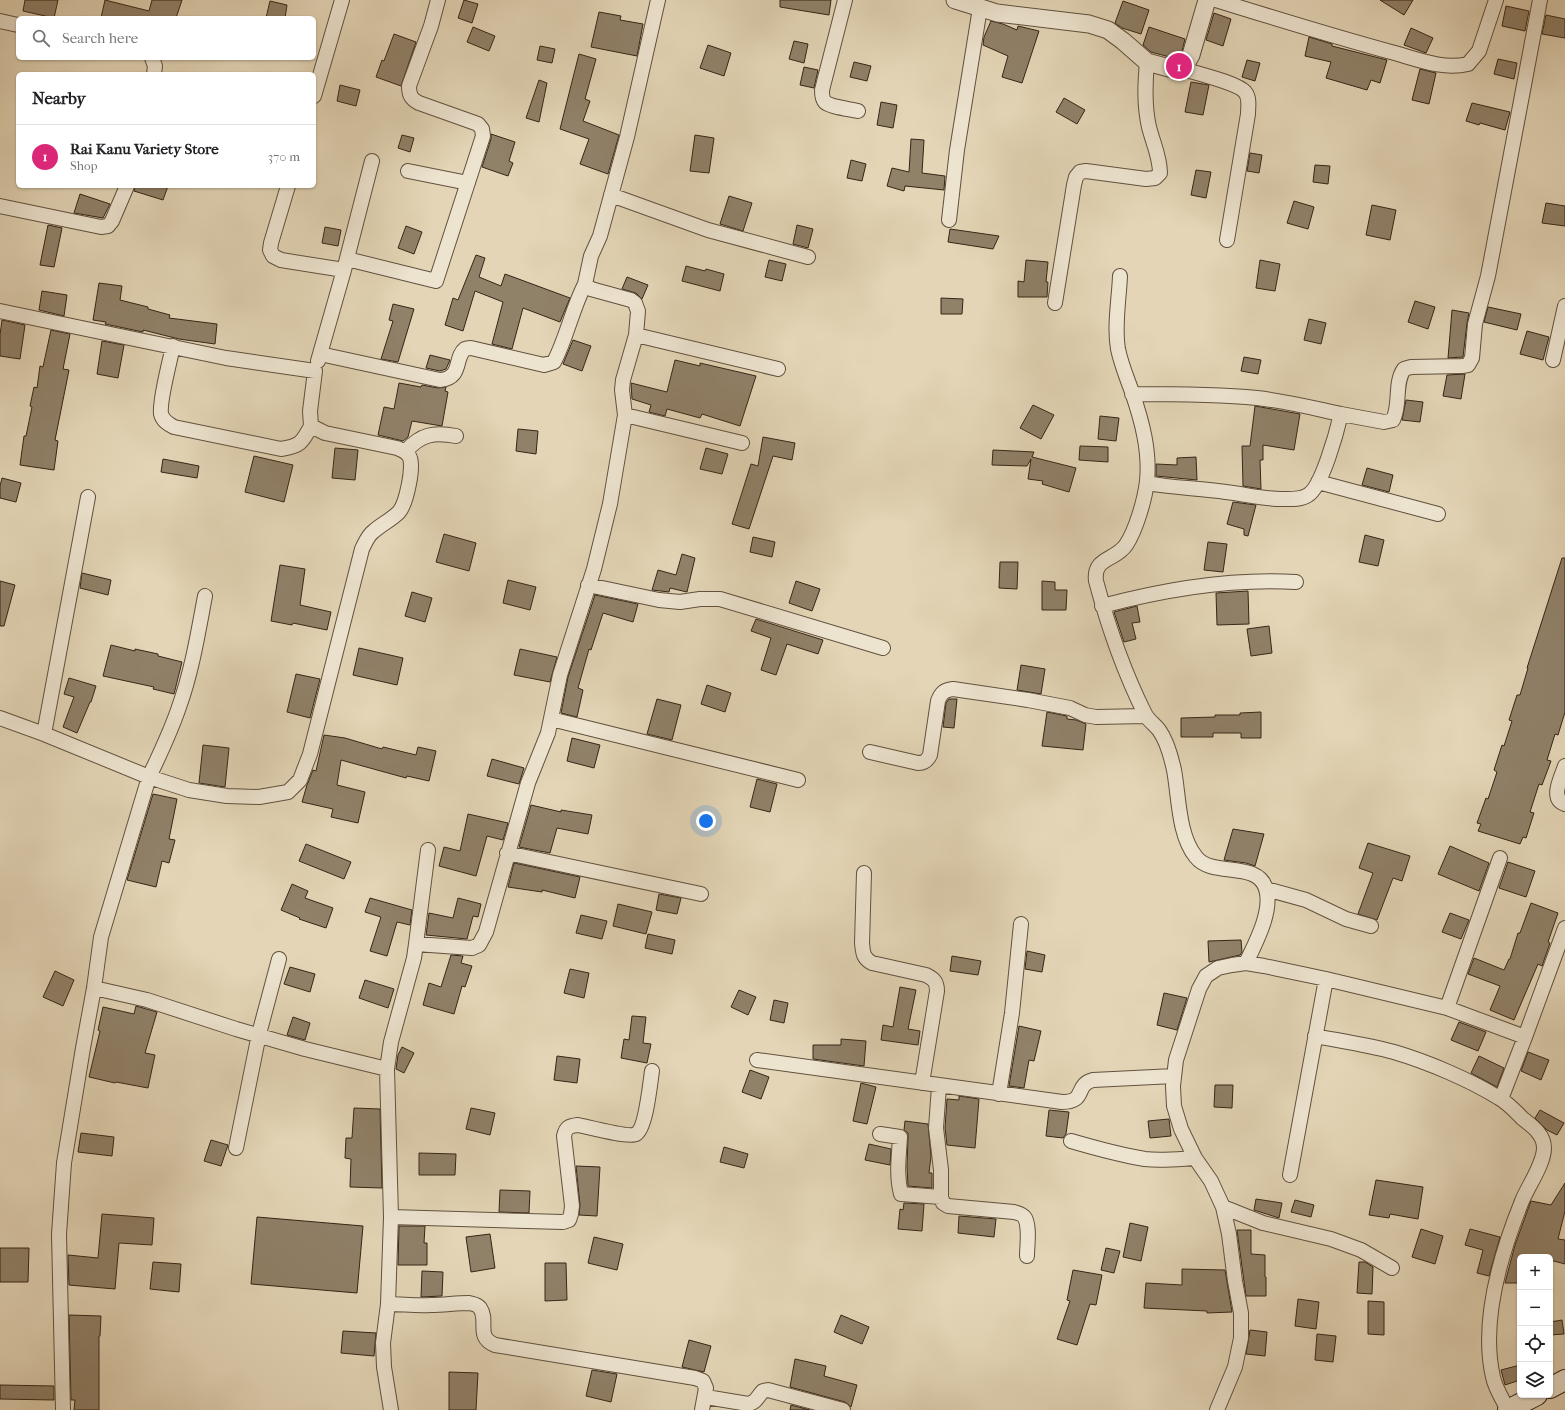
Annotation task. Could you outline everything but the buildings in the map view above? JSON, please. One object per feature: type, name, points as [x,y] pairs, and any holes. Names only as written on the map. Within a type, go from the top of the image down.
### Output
[{"type":"main road","points":[[1553,1386],[1565,1380]]},
{"type":"main road","points":[[1508,1410],[1531,1402]]},
{"type":"street","points":[[316,89],[342,0]]},
{"type":"street","points":[[287,188],[271,243],[270,250],[273,256],[281,260],[345,264],[436,281],[483,136],[482,129],[478,124],[419,103],[413,100],[409,94],[409,86],[431,26],[438,0]]},
{"type":"street","points":[[320,354],[440,380],[447,379],[453,375],[462,353],[471,348],[544,365],[554,362],[559,353],[579,295],[586,284],[592,256],[600,236],[610,194],[627,137],[658,0]]},
{"type":"street","points":[[845,0],[822,90],[822,97],[825,102],[831,105],[858,111]]},
{"type":"street","points":[[1183,69],[1191,55],[1207,0]]},
{"type":"street","points":[[1216,0],[1353,42],[1438,65],[1456,67],[1468,64],[1478,51],[1496,0]]},
{"type":"street","points":[[1132,394],[1203,394],[1258,398],[1307,406],[1384,422],[1393,420],[1397,412],[1400,374],[1404,369],[1411,367],[1468,365],[1472,358],[1475,324],[1488,276],[1540,0]]},
{"type":"street","points":[[949,220],[958,150],[968,3],[997,13],[1089,24],[1108,30],[1147,62],[1169,68],[1183,69],[1236,86],[1245,92],[1248,101],[1248,114],[1227,240]]},
{"type":"street","points":[[0,21],[16,25]]},
{"type":"street","points":[[153,60],[155,66],[154,72]]},
{"type":"street","points":[[1055,303],[1074,185],[1076,177],[1080,172],[1086,171],[1146,179],[1155,178],[1160,173],[1160,162],[1146,108],[1145,87],[1147,62]]},
{"type":"street","points":[[172,346],[161,415],[166,423],[174,427],[281,448],[295,446],[304,440],[311,426],[310,411],[314,371],[345,264],[372,161]]},
{"type":"street","points":[[408,170],[468,184]]},
{"type":"street","points":[[0,206],[101,227],[108,226],[112,221],[126,188]]},
{"type":"street","points":[[610,194],[708,230],[808,257]]},
{"type":"street","points":[[1120,276],[1117,331],[1118,348],[1146,446],[1148,458],[1147,483],[1141,510],[1127,544],[1118,554],[1102,562],[1096,567],[1096,581],[1102,606],[1117,648],[1146,716],[1160,732],[1169,748],[1187,843],[1196,858],[1207,865],[1246,871],[1259,877],[1266,889],[1267,909],[1263,925],[1246,964]]},
{"type":"street","points":[[416,944],[472,948],[479,945],[486,932],[507,853],[528,783],[548,733],[567,651],[594,569],[610,504],[625,414],[622,390],[623,380],[636,335],[638,311],[635,303],[631,300],[591,289],[586,284]]},
{"type":"street","points":[[1553,360],[1565,306]]},
{"type":"street","points":[[0,311],[226,358],[314,371]]},
{"type":"street","points":[[636,335],[778,369]]},
{"type":"street","points":[[625,414],[742,443]]},
{"type":"street","points":[[1147,483],[1225,491],[1279,499],[1299,498],[1309,495],[1316,487],[1327,462],[1341,414]]},
{"type":"street","points":[[0,718],[44,734],[149,777],[189,790],[235,796],[259,797],[288,792],[300,780],[310,754],[362,549],[372,531],[390,520],[400,511],[406,499],[411,465],[410,457],[406,451],[325,433],[311,426]]},
{"type":"street","points":[[406,451],[412,444],[425,436],[442,434],[456,436]]},
{"type":"street","points":[[1318,482],[1438,514]]},
{"type":"street","points":[[44,734],[88,497]]},
{"type":"street","points":[[1102,606],[1188,587],[1229,582],[1268,580],[1296,582]]},
{"type":"street","points":[[588,585],[659,600],[680,602],[700,599],[720,599],[883,648]]},
{"type":"street","points":[[63,1410],[59,1234],[64,1163],[94,988],[101,937],[149,777],[168,738],[180,706],[192,662],[205,596]]},
{"type":"street","points":[[870,752],[918,763],[923,763],[927,760],[930,755],[938,701],[941,694],[946,690],[953,689],[1070,708],[1085,715],[1096,717],[1146,716]]},
{"type":"street","points":[[551,719],[798,780]]},
{"type":"street","points":[[1565,766],[1557,789],[1558,797],[1562,803],[1565,804]]},
{"type":"street","points":[[391,1410],[384,1367],[383,1343],[388,1304],[391,1217],[387,1069],[391,1042],[414,958],[428,850]]},
{"type":"street","points":[[507,853],[701,894]]},
{"type":"street","points":[[1447,1008],[1500,858]]},
{"type":"street","points":[[864,873],[862,943],[865,959],[872,963],[926,975],[933,978],[937,984],[922,1083]]},
{"type":"street","points":[[1266,889],[1306,900],[1346,920],[1371,926]]},
{"type":"street","points":[[999,1094],[1013,1007],[1021,924]]},
{"type":"street","points":[[1501,1099],[1565,928]]},
{"type":"street","points":[[236,1148],[259,1034],[279,959]]},
{"type":"street","points":[[1217,1410],[1235,1367],[1241,1338],[1241,1313],[1229,1234],[1223,1208],[1211,1181],[1195,1158],[1181,1129],[1174,1106],[1173,1086],[1176,1060],[1199,989],[1206,976],[1218,968],[1246,964],[1326,979],[1447,1008],[1525,1037]]},
{"type":"street","points":[[1290,1175],[1326,979]]},
{"type":"street","points":[[94,988],[147,1000],[305,1049],[387,1069]]},
{"type":"street","points":[[1315,1036],[1395,1053],[1463,1078],[1501,1099],[1538,1131],[1542,1139],[1544,1149],[1542,1159],[1522,1200],[1505,1245],[1495,1288],[1491,1314],[1489,1352],[1493,1379],[1508,1410]]},
{"type":"street","points":[[757,1060],[939,1086],[1068,1102],[1074,1101],[1079,1097],[1082,1087],[1087,1082],[1094,1080],[1174,1076]]},
{"type":"street","points":[[391,1217],[563,1222],[569,1220],[572,1206],[564,1136],[565,1130],[569,1126],[578,1125],[627,1135],[635,1135],[641,1129],[644,1120],[652,1071]]},
{"type":"street","points":[[939,1086],[936,1128],[941,1170],[941,1197],[943,1203],[948,1206],[1022,1214],[1025,1218],[1027,1227],[1027,1256]]},
{"type":"street","points":[[880,1134],[900,1137],[897,1170],[901,1194],[941,1197]]},
{"type":"street","points":[[1071,1141],[1145,1159],[1171,1160],[1195,1158]]},
{"type":"street","points":[[1223,1208],[1263,1223],[1331,1239],[1361,1250],[1392,1268]]},
{"type":"street","points":[[388,1304],[431,1306],[468,1303],[476,1304],[480,1308],[484,1336],[488,1342],[495,1345],[695,1378],[703,1381],[706,1388],[704,1403],[753,1403],[763,1391],[768,1390],[843,1410]]},
{"type":"place","name":"Rai Kanu Variety Store","points":[[1179,66]]}]
